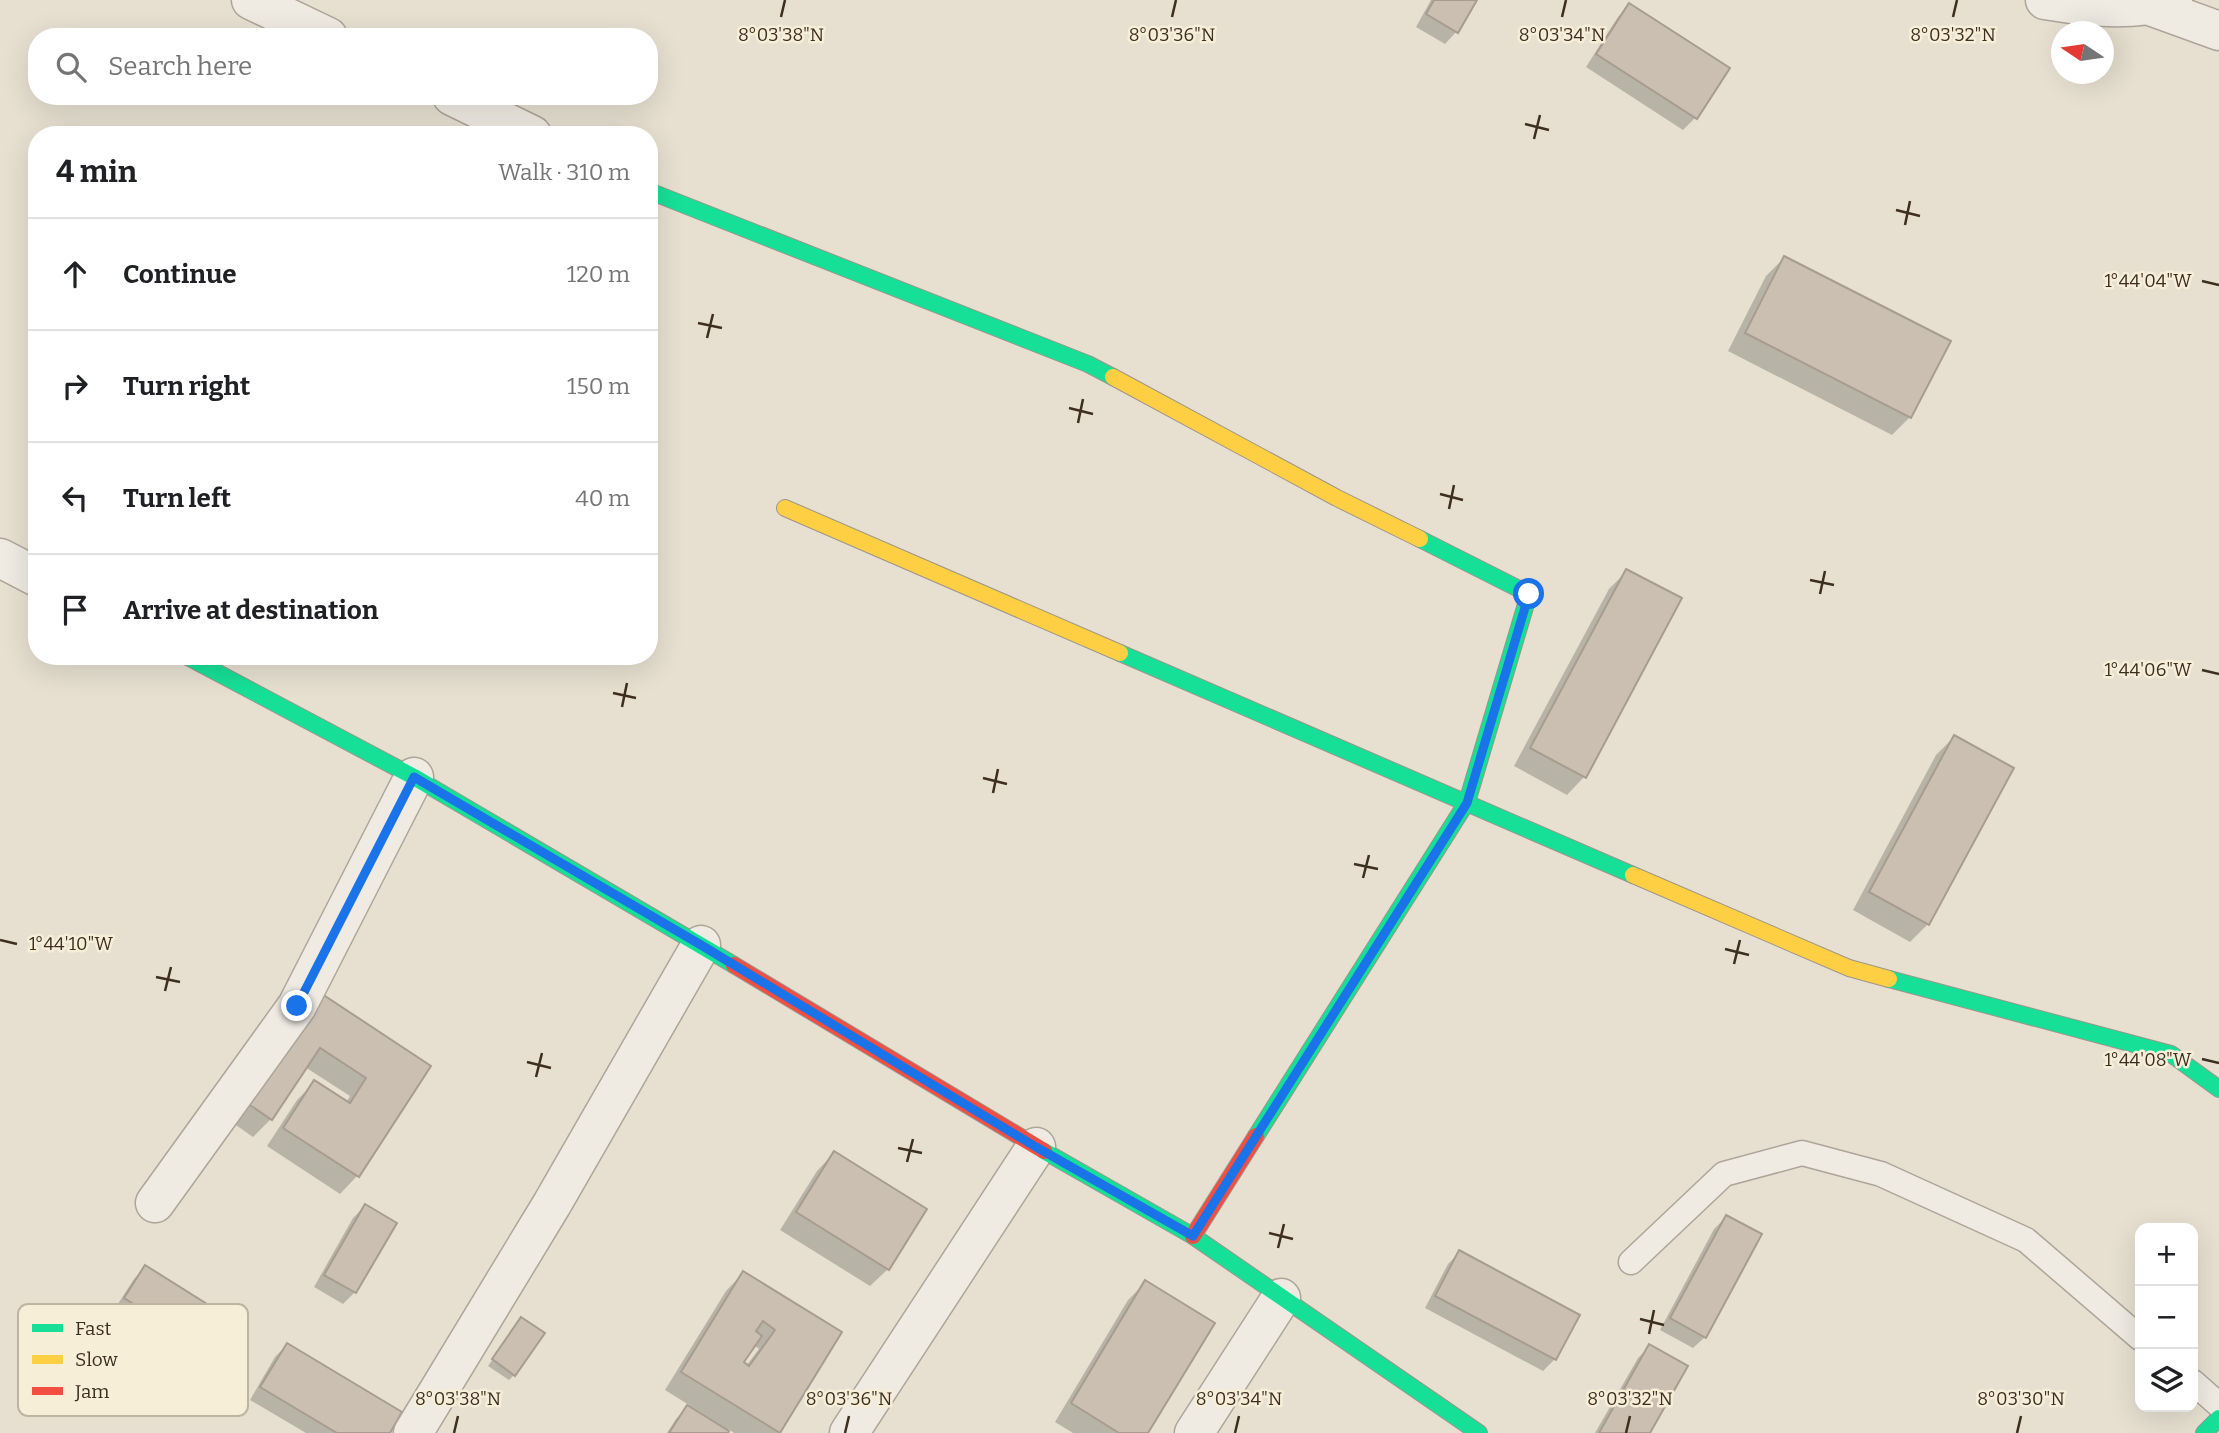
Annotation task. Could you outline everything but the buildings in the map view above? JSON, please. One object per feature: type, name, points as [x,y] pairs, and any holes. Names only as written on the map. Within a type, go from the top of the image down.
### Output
[{"type":"street","points":[[251,0],[309,28]]},
{"type":"street","points":[[2045,0],[2092,8],[2161,3],[2219,31]]},
{"type":"street","points":[[470,105],[514,126]]},
{"type":"street","points":[[658,195],[1088,364],[1337,498],[1529,594],[1467,803],[1193,1236]]},
{"type":"street","points":[[785,508],[1849,968],[2171,1054],[2219,1089]]},
{"type":"street","points":[[0,558],[28,572]]},
{"type":"street","points":[[203,665],[414,777],[701,945],[1036,1147],[1193,1236],[1479,1433]]},
{"type":"street","points":[[155,1203],[297,1006],[414,777]]},
{"type":"street","points":[[413,1433],[552,1204],[701,945]]},
{"type":"street","points":[[849,1433],[1036,1147]]},
{"type":"street","points":[[1194,1433],[1281,1298]]},
{"type":"street","points":[[2204,1433],[2219,1418]]},
{"type":"lane","points":[[1631,1262],[1724,1174],[1802,1153],[1881,1174],[2026,1240],[2135,1334]]},
{"type":"lane","points":[[2198,1386],[2219,1405]]},
{"type":"traffic: fast","points":[[658,195],[1088,364],[1113,377]]},
{"type":"traffic: fast","points":[[1256,1136],[1467,802],[1529,594],[1420,539]]},
{"type":"traffic: fast","points":[[1120,653],[1633,875]]},
{"type":"traffic: fast","points":[[203,665],[414,777],[734,965]]},
{"type":"traffic: fast","points":[[1889,979],[2171,1054],[2219,1089]]},
{"type":"traffic: fast","points":[[1044,1151],[1193,1236],[1479,1433]]},
{"type":"traffic: fast","points":[[2204,1433],[2219,1418]]},
{"type":"traffic: slow","points":[[1113,377],[1337,498],[1420,539]]},
{"type":"traffic: slow","points":[[785,508],[1120,653]]},
{"type":"traffic: slow","points":[[1633,875],[1849,968],[1889,979]]},
{"type":"traffic: jam","points":[[734,965],[1044,1151]]},
{"type":"traffic: jam","points":[[1193,1236],[1256,1136]]},
{"type":"route","points":[[297,1006],[414,777],[701,945],[1036,1147],[1193,1236],[1467,803],[1529,594]]}]
